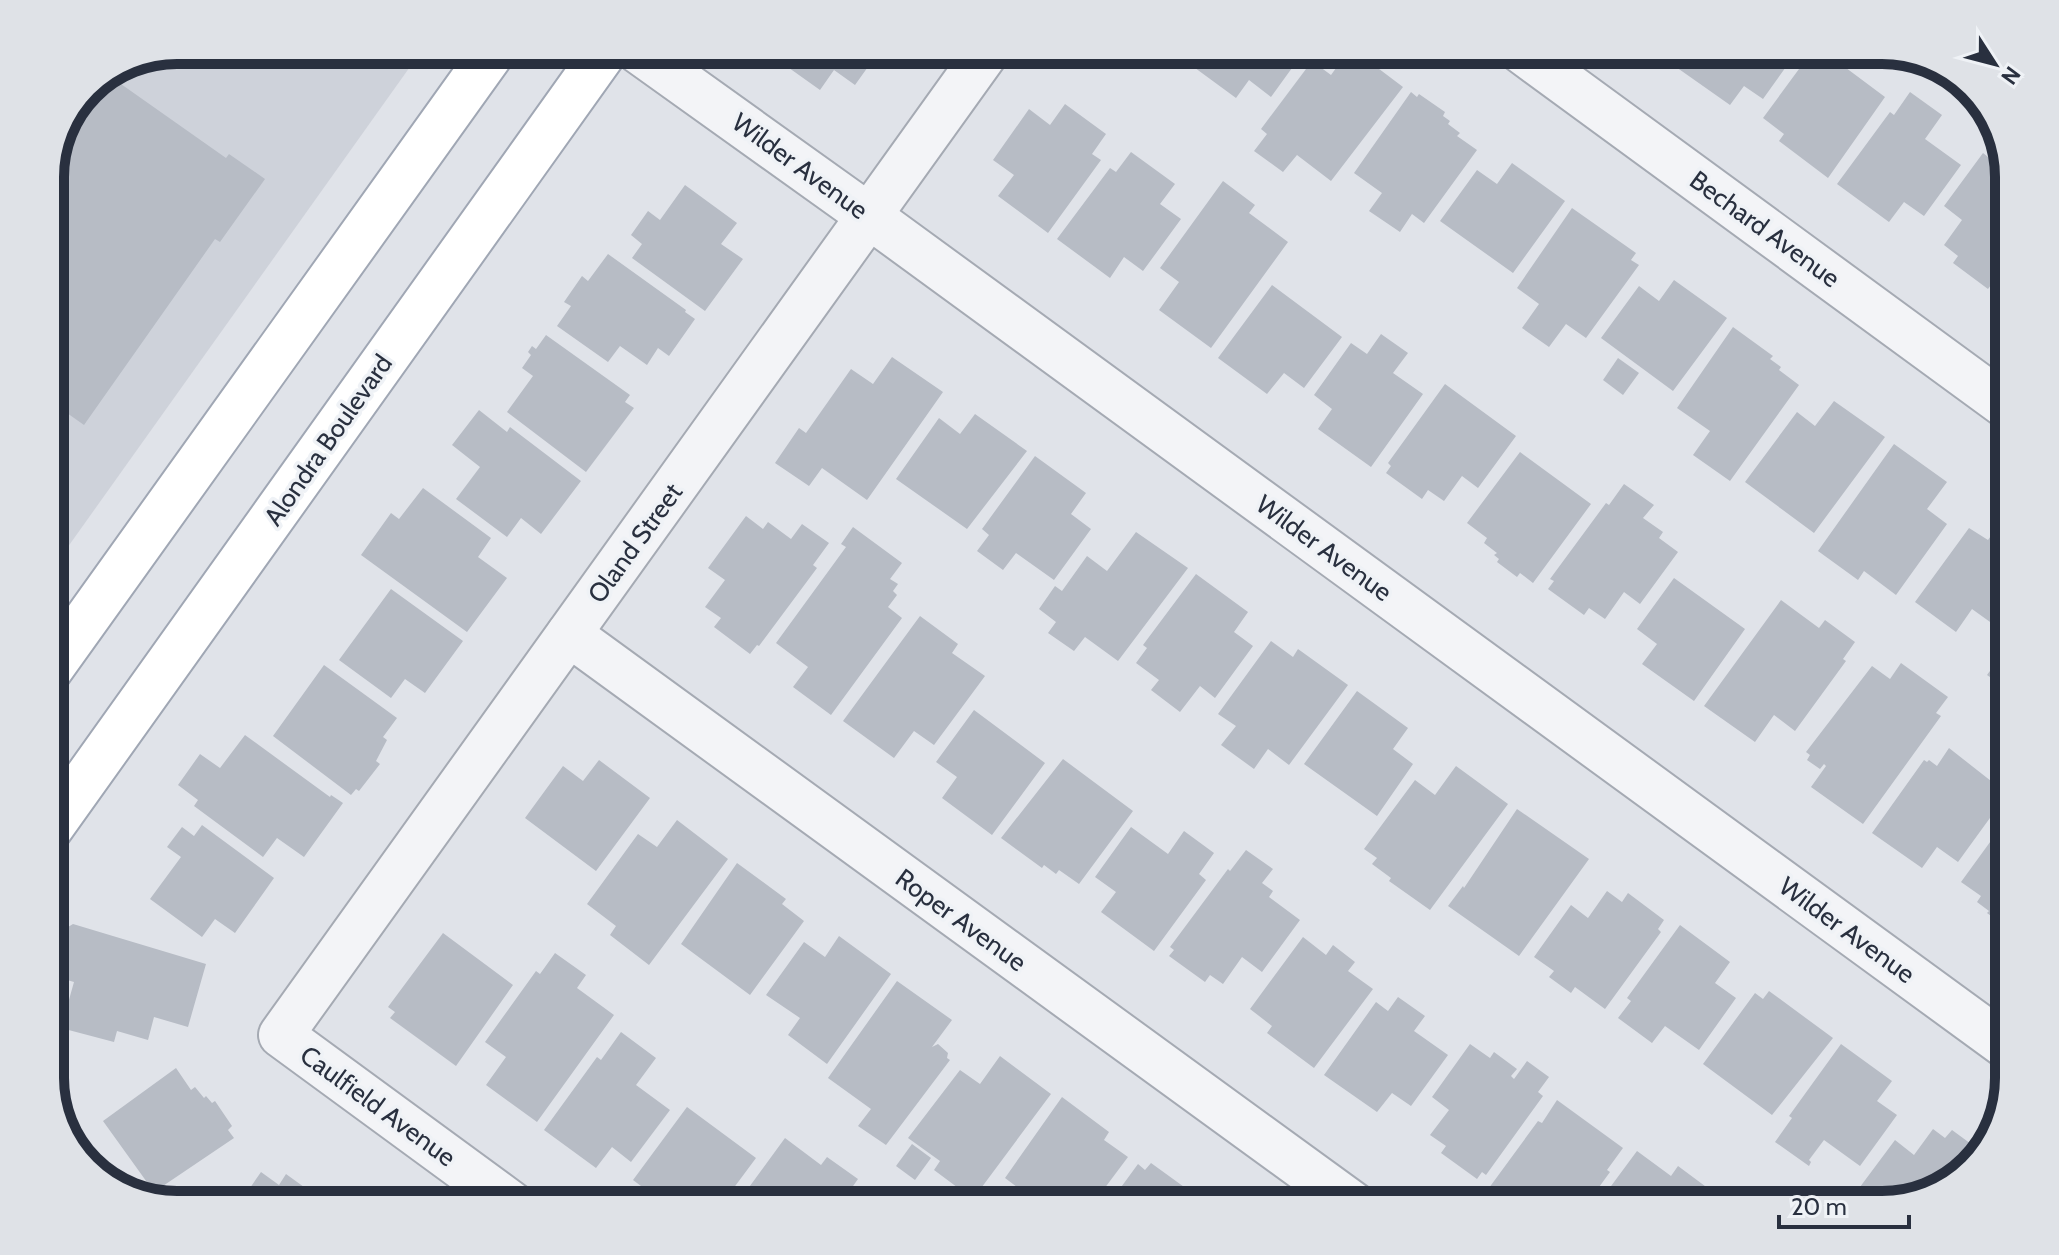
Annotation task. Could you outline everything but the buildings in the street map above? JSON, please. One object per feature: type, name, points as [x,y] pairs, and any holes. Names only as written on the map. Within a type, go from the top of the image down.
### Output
[{"type":"main road","points":[[64,650],[484,64]]},
{"type":"main road","name":"Alondra Boulevard","points":[[64,809],[596,64]]},
{"type":"street","name":"Wilder Avenue","points":[[657,64],[1995,1038]]},
{"type":"street","name":"Oland Street","points":[[281,1035],[978,64]]},
{"type":"street","name":"Bechard Avenue","points":[[1539,64],[1995,398]]},
{"type":"street","name":"Roper Avenue","points":[[569,634],[1335,1191]]},
{"type":"street","name":"Caulfield Avenue","points":[[281,1035],[494,1191]]},
{"type":"shaded area","points":[[412,64],[64,552],[64,169],[73,134],[83,114],[114,83],[155,66]]}]
